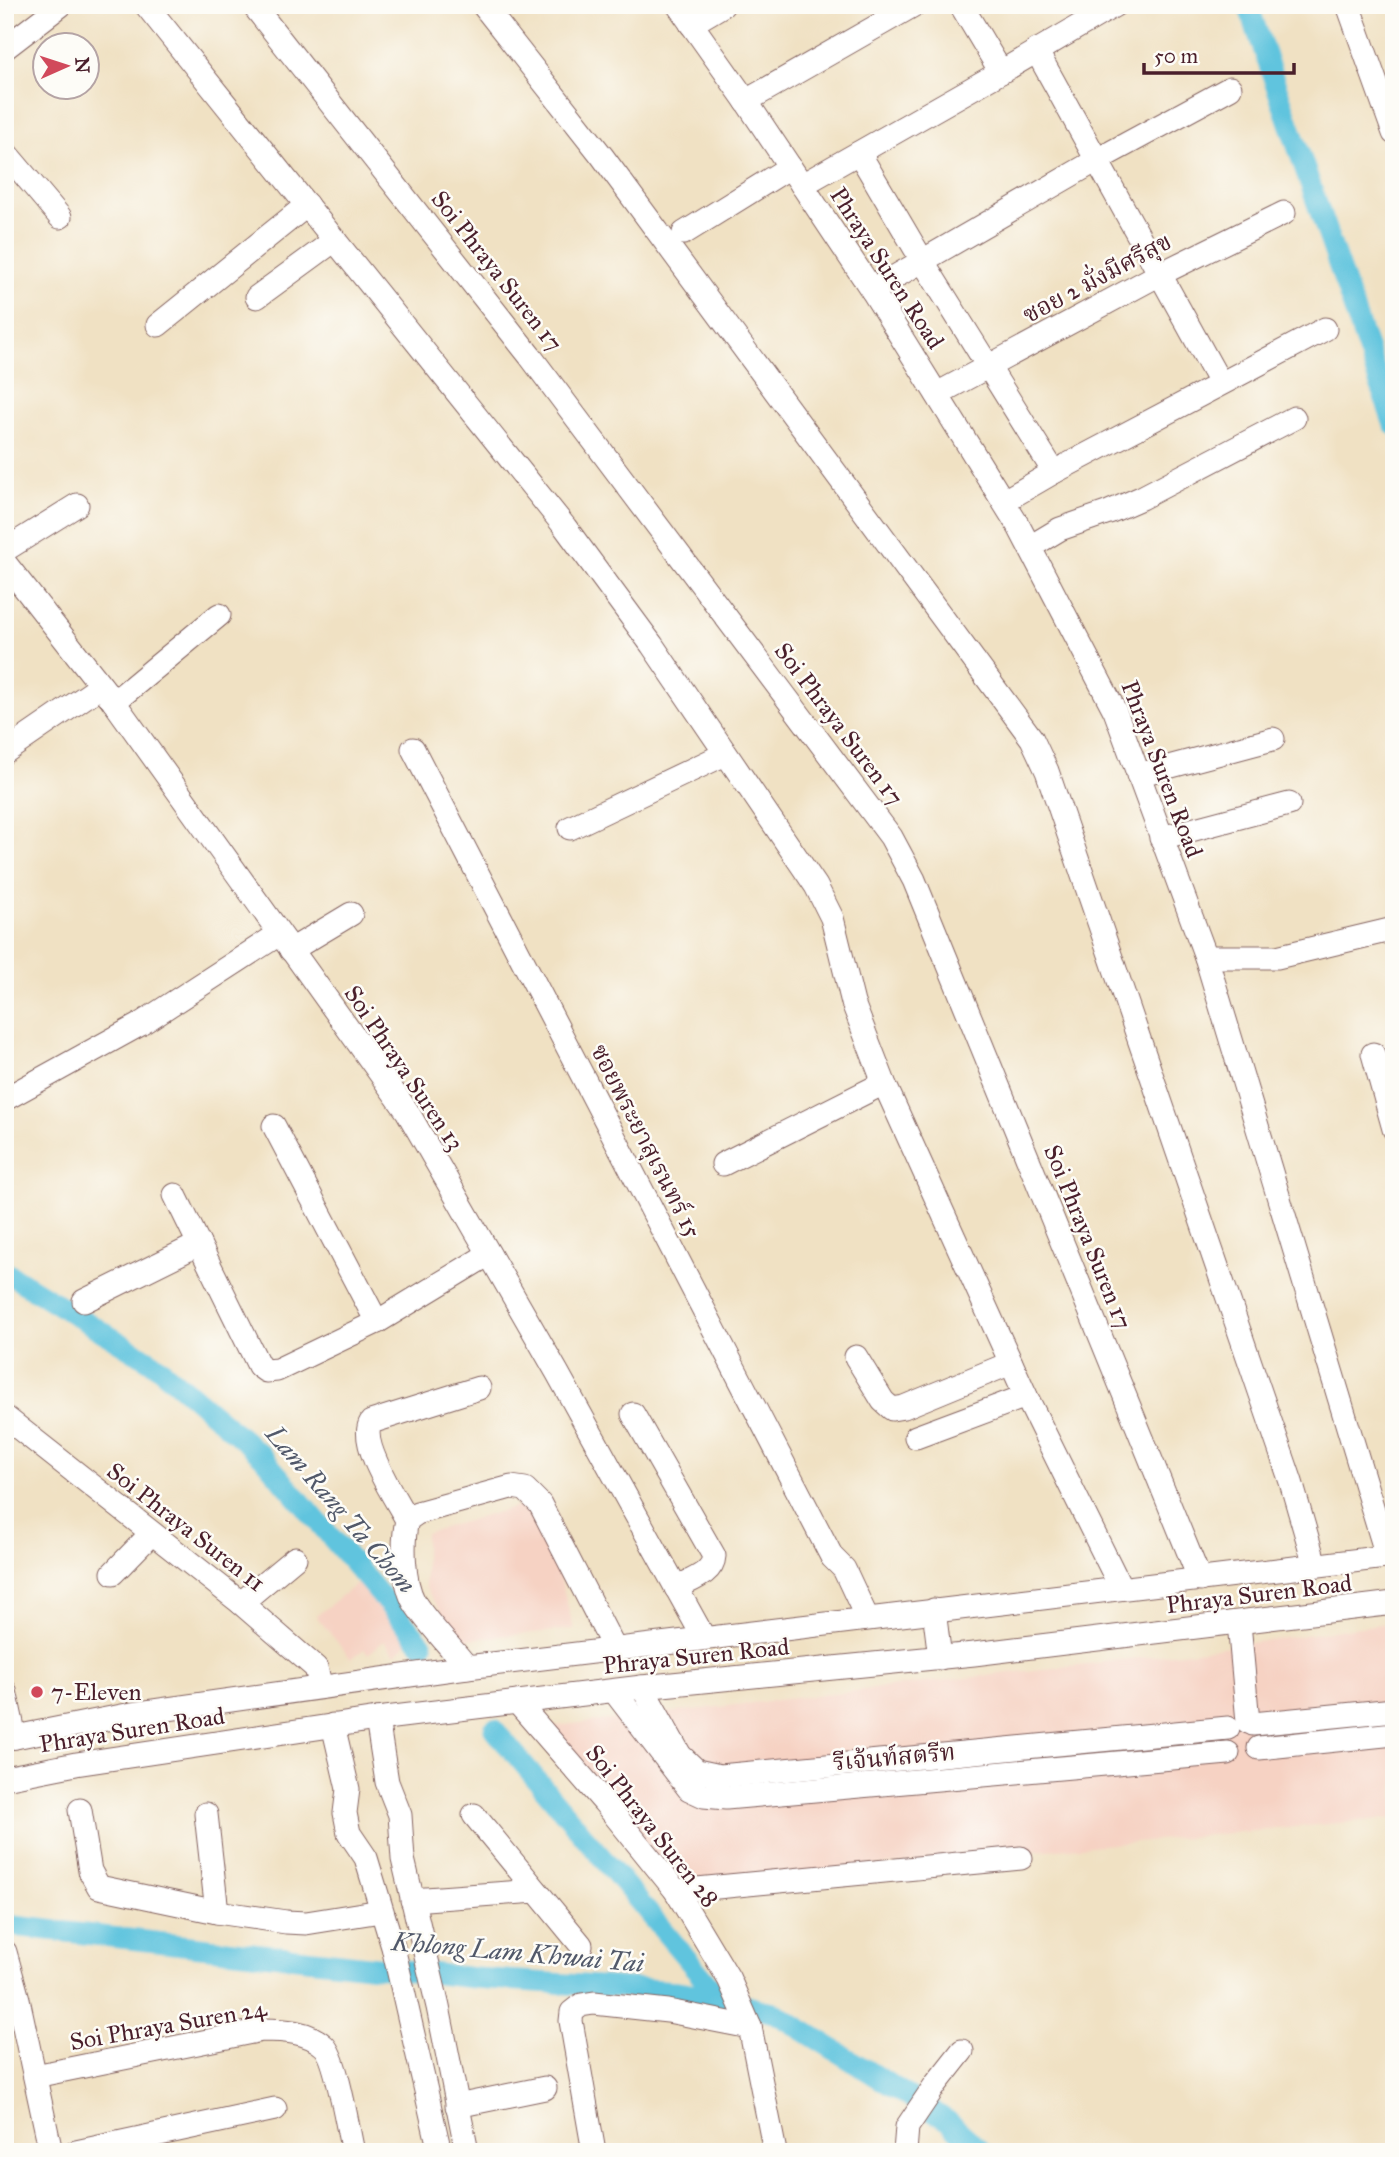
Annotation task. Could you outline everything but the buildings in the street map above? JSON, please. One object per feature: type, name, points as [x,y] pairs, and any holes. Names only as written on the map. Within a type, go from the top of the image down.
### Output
[{"type":"street","points":[[5,48],[61,5]]},
{"type":"street","points":[[146,5],[565,527],[652,645],[816,886],[832,918],[853,1003],[884,1083],[1026,1396],[1121,1588]]},
{"type":"street","name":"Soi Phraya Suren 17","points":[[253,5],[530,356],[891,837],[914,880],[1200,1580]]},
{"type":"street","points":[[483,5],[602,156],[1032,739],[1046,771],[1291,1482],[1315,1565]]},
{"type":"street","points":[[684,15],[723,5]]},
{"type":"street","points":[[746,101],[914,5]]},
{"type":"street","points":[[961,5],[1000,72]]},
{"type":"street","points":[[684,233],[796,176],[859,153],[1115,5]]},
{"type":"street","points":[[1348,5],[1394,133]]},
{"type":"street","name":"Phraya Suren Road","points":[[10,1738],[132,1714],[467,1667],[1390,1556],[1206,957],[1115,711],[1004,502],[872,290],[746,101],[684,15]]},
{"type":"street","points":[[1036,50],[1220,383]]},
{"type":"street","points":[[872,290],[1097,160],[1230,88]]},
{"type":"street","points":[[5,152],[60,217]]},
{"type":"street","points":[[859,153],[1054,472]]},
{"type":"street","points":[[158,325],[307,205]]},
{"type":"street","name":"ซอย 2 มั่งมีศรีสุข","points":[[937,394],[1160,274],[1284,213]]},
{"type":"street","points":[[257,297],[335,240]]},
{"type":"street","points":[[1004,502],[1054,472],[1325,329]]},
{"type":"street","points":[[1030,547],[1060,529],[1141,498],[1294,418]]},
{"type":"street","points":[[5,550],[77,505]]},
{"type":"street","name":"Soi Phraya Suren 13","points":[[5,563],[108,694],[407,1111],[704,1638]]},
{"type":"street","points":[[5,752],[108,694],[219,615]]},
{"type":"street","points":[[1138,775],[1273,739]]},
{"type":"street","name":"ซอยพระยาสุเรนทร์ 15","points":[[413,749],[832,1557],[844,1569],[859,1619]]},
{"type":"street","points":[[570,828],[725,754]]},
{"type":"street","points":[[1161,838],[1289,804]]},
{"type":"street","points":[[5,1099],[285,942],[351,914]]},
{"type":"street","points":[[1206,957],[1277,957],[1394,929]]},
{"type":"street","points":[[1373,1054],[1388,1085],[1394,1129]]},
{"type":"street","points":[[723,1164],[884,1083]]},
{"type":"street","points":[[274,1125],[376,1322]]},
{"type":"street","points":[[175,1195],[259,1366],[266,1371],[277,1370],[376,1322],[489,1254]]},
{"type":"street","points":[[84,1301],[199,1244]]},
{"type":"street","points":[[856,1357],[883,1401],[892,1409],[904,1407],[1011,1363]]},
{"type":"street","points":[[407,1520],[377,1465],[368,1443],[366,1429],[371,1422],[479,1388]]},
{"type":"street","points":[[916,1437],[1026,1396]]},
{"type":"street","points":[[633,1414],[714,1556],[713,1563],[706,1572],[676,1588]]},
{"type":"street","name":"Soi Phraya Suren 11","points":[[5,1417],[241,1603],[316,1668],[321,1687]]},
{"type":"street","points":[[467,1667],[414,1602],[409,1587],[403,1536],[407,1520],[417,1513],[511,1487],[525,1489],[540,1504],[614,1648]]},
{"type":"street","points":[[113,1573],[151,1534]]},
{"type":"street","points":[[241,1603],[295,1558]]},
{"type":"street","name":"Phraya Suren Road","points":[[5,1778],[76,1764],[377,1719],[614,1690],[1231,1624],[1394,1603]]},
{"type":"street","points":[[934,1610],[940,1657]]},
{"type":"street","points":[[1228,1753],[1223,1743],[1240,1724],[1231,1624]]},
{"type":"street","name":"รีเจ้นท์สตรีท","points":[[642,1687],[680,1755],[697,1771],[720,1776],[1394,1710]]},
{"type":"street","name":"รีเจ้นท์สตรีท","points":[[614,1690],[689,1789],[704,1796],[726,1798],[1228,1753],[1245,1759],[1259,1748],[1394,1734]]},
{"type":"street","points":[[5,1691],[10,1738]]},
{"type":"street","name":"Soi Phraya Suren 28","points":[[517,1702],[604,1802],[676,1891],[729,1979],[748,2022],[775,2152]]},
{"type":"street","points":[[377,1719],[387,1782],[398,1805],[402,1825],[403,1860],[438,2007],[467,2152]]},
{"type":"street","points":[[1240,1724],[1260,1732],[1259,1748]]},
{"type":"street","points":[[333,1725],[348,1789],[345,1814],[349,1833],[366,1857],[393,1947],[440,2152]]},
{"type":"street","points":[[348,1789],[387,1782]]},
{"type":"street","points":[[80,1810],[90,1871],[99,1887],[217,1912],[306,1923],[382,1911]]},
{"type":"street","points":[[206,1814],[217,1912]]},
{"type":"street","points":[[474,1815],[581,1945]]},
{"type":"street","points":[[676,1891],[1021,1858]]},
{"type":"street","points":[[412,1900],[536,1891]]},
{"type":"street","points":[[5,1952],[18,1998],[51,2152]]},
{"type":"street","points":[[594,2152],[571,2021],[572,2012],[581,2005],[594,2003],[748,2022]]},
{"type":"street","name":"Soi Phraya Suren 24","points":[[35,2076],[262,2030],[280,2030],[308,2036],[326,2048],[334,2069],[353,2152]]},
{"type":"street","points":[[905,2152],[908,2127],[962,2051]]},
{"type":"street","points":[[457,2106],[545,2088]]},
{"type":"street","points":[[76,2152],[275,2109]]},
{"type":"shaded area","points":[[524,1505],[555,1558],[574,1629],[460,1640],[425,1587],[425,1533]]},
{"type":"shaded area","points":[[359,1582],[408,1643],[395,1654],[384,1641],[368,1654],[364,1649],[351,1659],[316,1616]]},
{"type":"shaded area","points":[[1394,1622],[1394,1818],[679,1884],[547,1727],[1189,1652]]},
{"type":"waterway","points":[[1248,5],[1394,425]]},
{"type":"waterway","name":"Lam Rang Ta Chom","points":[[5,1272],[155,1364],[261,1455],[423,1645]]},
{"type":"waterway","name":"Lam Rang Ta Chom","points":[[494,1729],[720,1998]]},
{"type":"waterway","name":"Khlong Lam Khwai Tai","points":[[5,1925],[474,1978],[678,1991],[720,1998],[777,2014],[948,2121],[983,2152]]},
{"type":"place","name":"7-Eleven","points":[[37,1692]]}]
